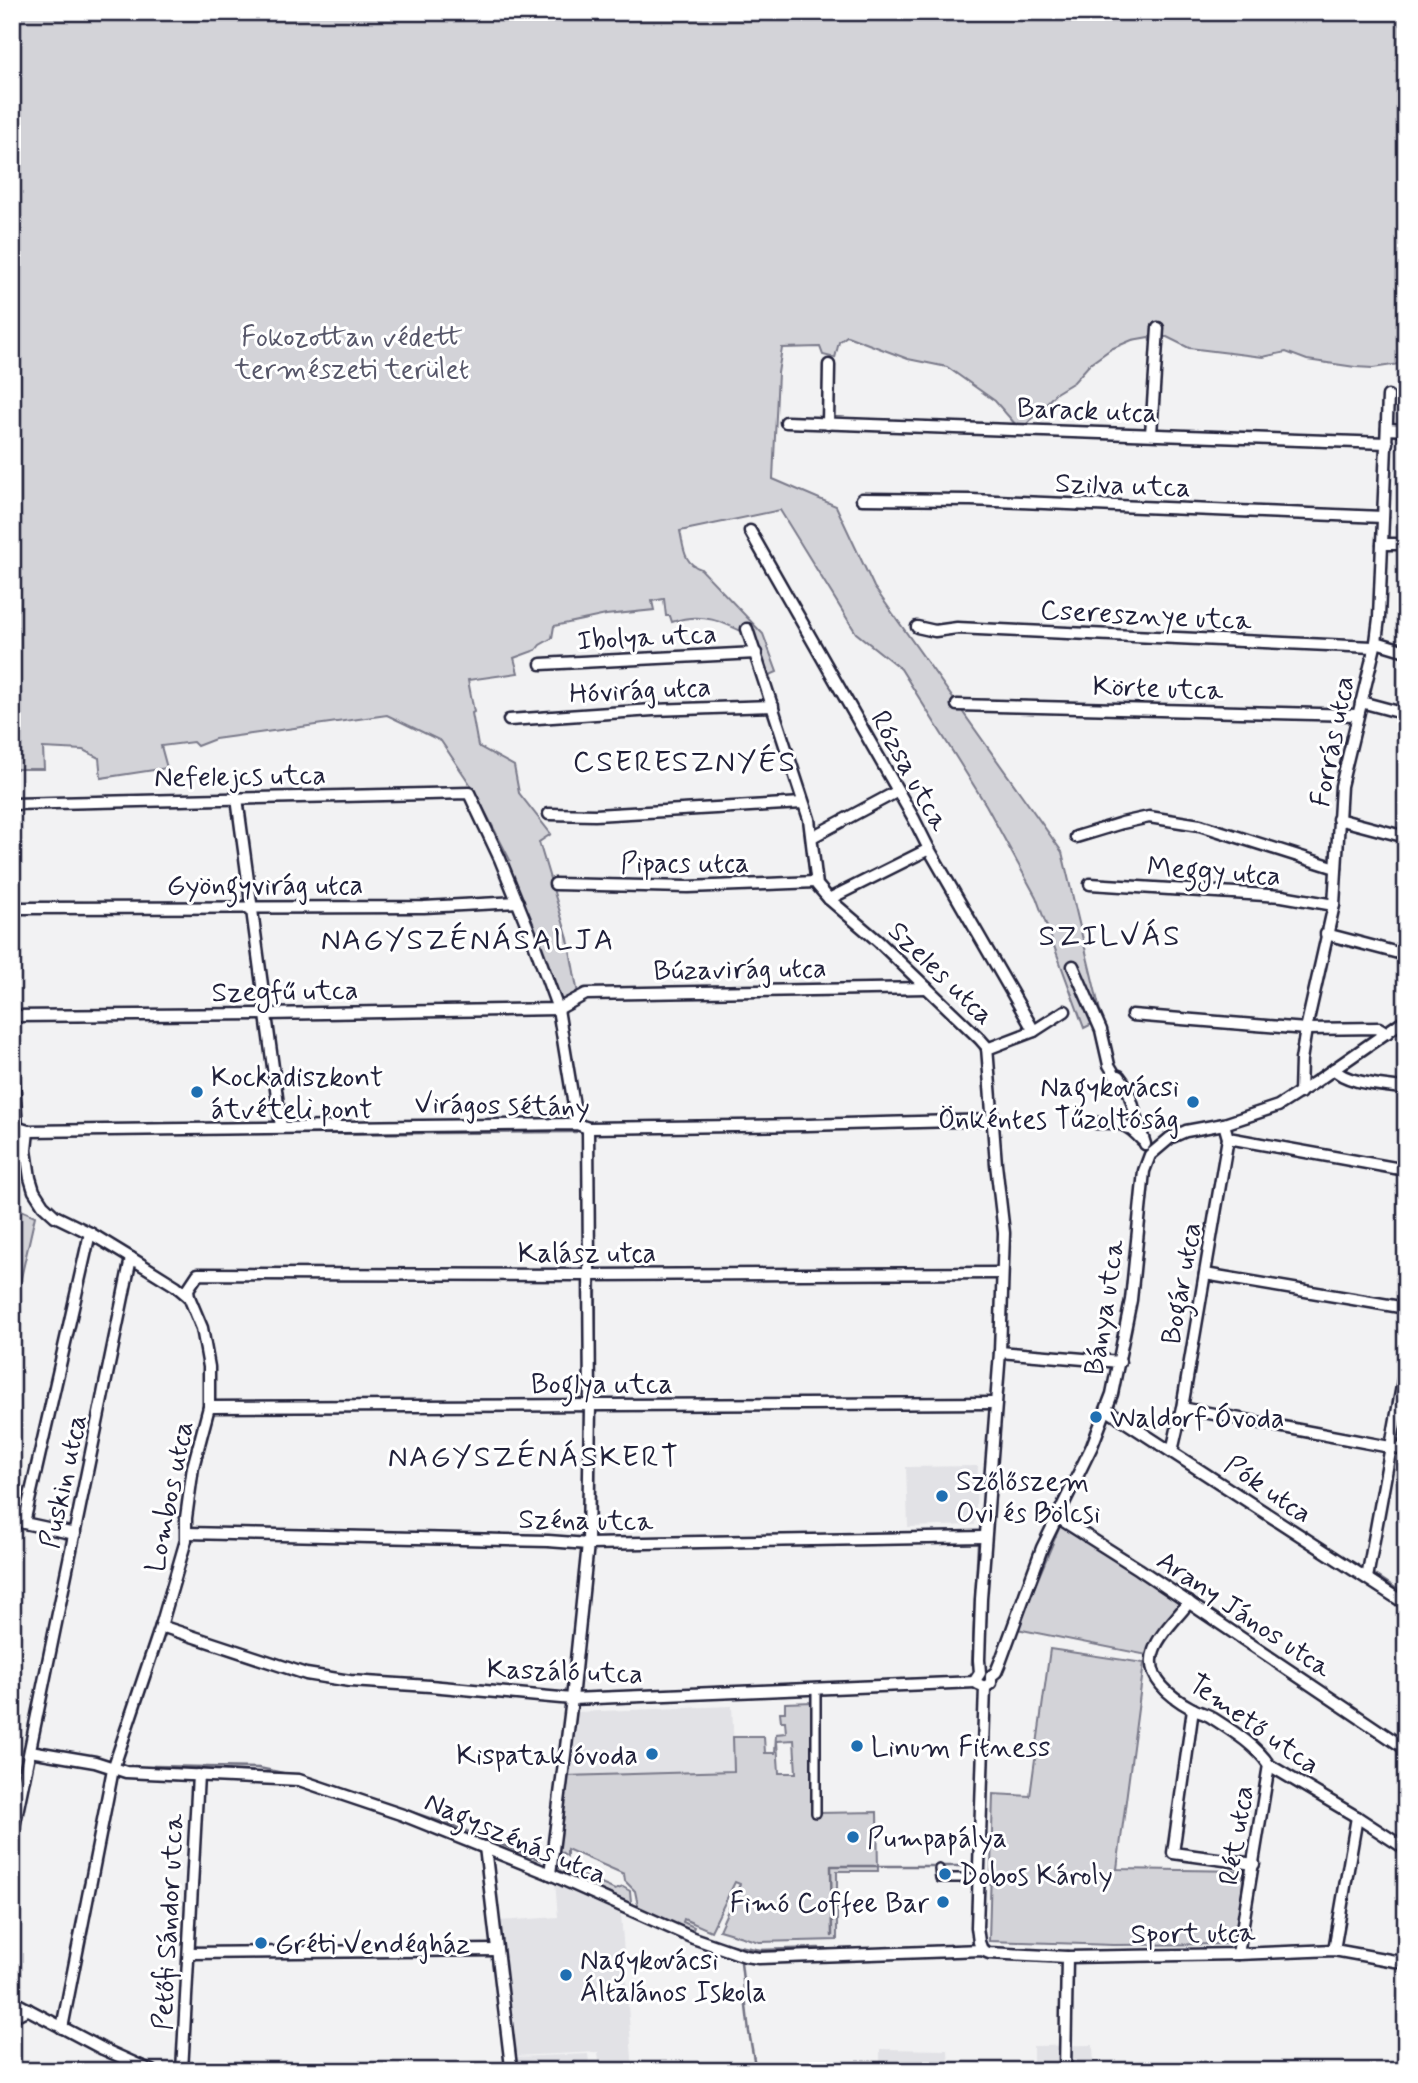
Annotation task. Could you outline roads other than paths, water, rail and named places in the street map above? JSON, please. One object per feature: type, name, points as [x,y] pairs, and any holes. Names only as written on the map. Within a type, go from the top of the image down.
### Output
[{"type":"street","points":[[1152,434],[1158,328]]},
{"type":"street","points":[[828,424],[829,365]]},
{"type":"street","name":"Forrás utca","points":[[1300,1093],[1301,1060],[1306,1030],[1334,905],[1341,786],[1379,618],[1388,396]]},
{"type":"street","name":"Barack utca","points":[[786,422],[1387,443]]},
{"type":"street","points":[[1387,429],[1406,430]]},
{"type":"street","name":"Szilva utca","points":[[862,499],[971,500],[1383,517]]},
{"type":"street","name":"Rózsa utca","points":[[750,531],[1034,1031]]},
{"type":"street","points":[[1382,544],[1406,544]]},
{"type":"street","name":"Cseresznye utca","points":[[917,627],[935,631],[957,628],[1374,645],[1406,650]]},
{"type":"street","points":[[747,629],[803,803],[812,837],[816,882]]},
{"type":"street","name":"Ibolya utca","points":[[541,664],[756,653]]},
{"type":"street","points":[[1361,702],[1406,714]]},
{"type":"street","name":"Körte utca","points":[[957,705],[1357,715]]},
{"type":"street","name":"Hóvirág utca","points":[[509,720],[653,709],[773,706]]},
{"type":"street","points":[[812,837],[898,791]]},
{"type":"street","name":"Nefelejcs utca","points":[[12,804],[469,793],[518,902]]},
{"type":"street","points":[[237,798],[281,1127]]},
{"type":"street","points":[[549,814],[596,815],[803,803]]},
{"type":"street","points":[[1076,837],[1149,817],[1200,825],[1336,868]]},
{"type":"street","points":[[1338,819],[1406,837]]},
{"type":"street","points":[[829,899],[929,849]]},
{"type":"street","name":"Pipacs utca","points":[[555,884],[688,887],[816,882]]},
{"type":"street","name":"Szeles utca","points":[[816,882],[829,899],[878,940],[980,1039],[987,1049],[1004,1227],[1000,1352],[985,1537],[979,1660],[983,1679]]},
{"type":"street","name":"Meggy utca","points":[[1090,884],[1282,896],[1334,905]]},
{"type":"street","points":[[518,902],[558,1009],[582,1126],[588,1275],[588,1544],[550,1874]]},
{"type":"street","name":"Gyöngyvirág utca","points":[[12,908],[424,907],[518,902]]},
{"type":"street","points":[[1326,934],[1406,955]]},
{"type":"street","points":[[1073,965],[1101,1030],[1110,1065],[1115,1075],[1119,1076],[1127,1087],[1149,1157],[1174,1137],[1278,1106],[1406,1019]]},
{"type":"street","name":"Búzavirág utca","points":[[558,1009],[586,994],[927,988]]},
{"type":"street","name":"Szegfű utca","points":[[12,1016],[558,1009]]},
{"type":"street","points":[[987,1049],[1034,1031],[1065,1011]]},
{"type":"street","points":[[1132,1015],[1306,1030],[1373,1028],[1387,1033]]},
{"type":"street","points":[[12,1050],[19,1128],[34,1191],[43,1205],[55,1216],[90,1233],[176,1286],[189,1297]]},
{"type":"street","points":[[1334,1069],[1339,1075],[1349,1079],[1406,1089]]},
{"type":"street","name":"Virágos sétány","points":[[19,1128],[806,1125],[993,1120]]},
{"type":"street","points":[[1096,1123],[1122,1123],[1145,1144]]},
{"type":"street","name":"Bogár utca","points":[[1172,1451],[1182,1408],[1228,1138],[1224,1124]]},
{"type":"street","points":[[1228,1138],[1406,1170]]},
{"type":"street","name":"Bánya utca","points":[[982,1950],[978,1934],[983,1679],[996,1672],[1034,1569],[1107,1410],[1120,1362],[1131,1300],[1144,1171],[1149,1157]]},
{"type":"street","points":[[75,1534],[24,1523],[90,1233]]},
{"type":"street","name":"Puskin utca","points":[[12,1837],[131,1258]]},
{"type":"street","name":"Kalász utca","points":[[189,1297],[188,1289],[198,1274],[1002,1273]]},
{"type":"street","points":[[1205,1274],[1406,1308]]},
{"type":"street","name":"Lombos utca","points":[[62,2028],[113,1769],[183,1554],[193,1467],[209,1407],[209,1367],[202,1328],[189,1297]]},
{"type":"street","points":[[1000,1352],[1120,1362]]},
{"type":"street","points":[[1367,1578],[1406,1364]]},
{"type":"street","name":"Boglya utca","points":[[209,1407],[996,1403]]},
{"type":"street","points":[[1182,1408],[1406,1450]]},
{"type":"street","name":"Pók utca","points":[[1107,1410],[1406,1604]]},
{"type":"street","name":"Arany János utca","points":[[1057,1517],[1189,1602],[1406,1749]]},
{"type":"street","name":"Széna utca","points":[[187,1533],[588,1544],[985,1537]]},
{"type":"street","name":"Temető utca","points":[[1189,1602],[1154,1650],[1152,1666],[1159,1684],[1192,1709],[1205,1713],[1224,1725],[1263,1755],[1269,1765],[1406,1849]]},
{"type":"street","name":"Kaszáló utca","points":[[161,1626],[306,1674],[350,1681],[572,1699],[983,1679]]},
{"type":"street","points":[[816,1689],[816,1813]]},
{"type":"street","points":[[1192,1709],[1173,1853],[1254,1864]]},
{"type":"street","name":"Nagyszénás utca","points":[[30,1751],[95,1762],[126,1772],[299,1780],[485,1846],[693,1938],[745,1956],[759,1958],[982,1950]]},
{"type":"street","name":"Rét utca","points":[[1238,1954],[1269,1765]]},
{"type":"street","name":"Petőfi Sándor utca","points":[[182,2071],[198,1775]]},
{"type":"street","points":[[1334,1950],[1357,1817]]},
{"type":"street","points":[[485,1846],[511,2067]]},
{"type":"street","points":[[939,1869],[940,1878],[979,1878]]},
{"type":"street","points":[[189,1953],[496,1950]]},
{"type":"street","name":"Sport utca","points":[[982,1950],[989,1953],[1067,1957],[1334,1950],[1406,1962]]},
{"type":"street","points":[[1065,2071],[1067,1957]]},
{"type":"street","points":[[12,2001],[152,2071]]},
{"type":"street","points":[[12,2017],[28,2009]]},
{"type":"waterway","points":[[283,1102],[289,1124]]},
{"type":"waterway","points":[[297,1134],[576,1132]]},
{"type":"waterway","points":[[593,1136],[595,1256]]},
{"type":"waterway","points":[[595,1387],[596,1281]]},
{"type":"waterway","points":[[595,1424],[595,1525]]},
{"type":"waterway","points":[[972,1664],[978,1545]]},
{"type":"waterway","points":[[578,1690],[593,1549]]},
{"type":"waterway","points":[[1374,1574],[1406,1595]]},
{"type":"waterway","points":[[559,1843],[575,1720]]},
{"type":"waterway","points":[[154,1766],[259,1768],[297,1776]]},
{"type":"waterway","points":[[360,1795],[451,1825],[541,1860]]},
{"type":"waterway","points":[[832,1936],[831,1866],[965,1866]]},
{"type":"waterway","points":[[557,1868],[629,1903]]},
{"type":"waterway","points":[[638,1908],[692,1932]]},
{"type":"waterway","points":[[721,1943],[761,1950],[819,1948]]},
{"type":"waterway","points":[[741,1963],[756,2071]]},
{"type":"place","name":"Kockadiszkont átvételi pont","points":[[197,1092]]},
{"type":"place","name":"Nagykovácsi Önkéntes Tűzoltóság","points":[[1193,1102]]},
{"type":"place","name":"Waldorf Óvoda","points":[[1096,1417]]},
{"type":"place","name":"Szőlőszem Ovi és Bölcsi","points":[[942,1496]]},
{"type":"place","name":"Linum Fitness","points":[[857,1746]]},
{"type":"place","name":"Kispatak óvoda","points":[[652,1754]]},
{"type":"place","name":"Pumpapálya","points":[[853,1837]]},
{"type":"place","name":"Dobos Károly","points":[[945,1874]]},
{"type":"place","name":"Fimó Coffee Bar","points":[[943,1902]]},
{"type":"place","name":"Gréti Vendégház","points":[[261,1943]]},
{"type":"place","name":"Nagykovácsi Általános Iskola","points":[[566,1975]]},
{"type":"district","name":"CSERESZNYÉS","points":[[685,761]]},
{"type":"district","name":"SZILVÁS","points":[[1110,935]]},
{"type":"district","name":"NAGYSZÉNÁSALJA","points":[[468,939]]},
{"type":"district","name":"NAGYSZÉNÁSKERT","points":[[534,1456]]},
{"type":"park label","name":"Fokozottan védett természeti terület","points":[[352,352]]}]
